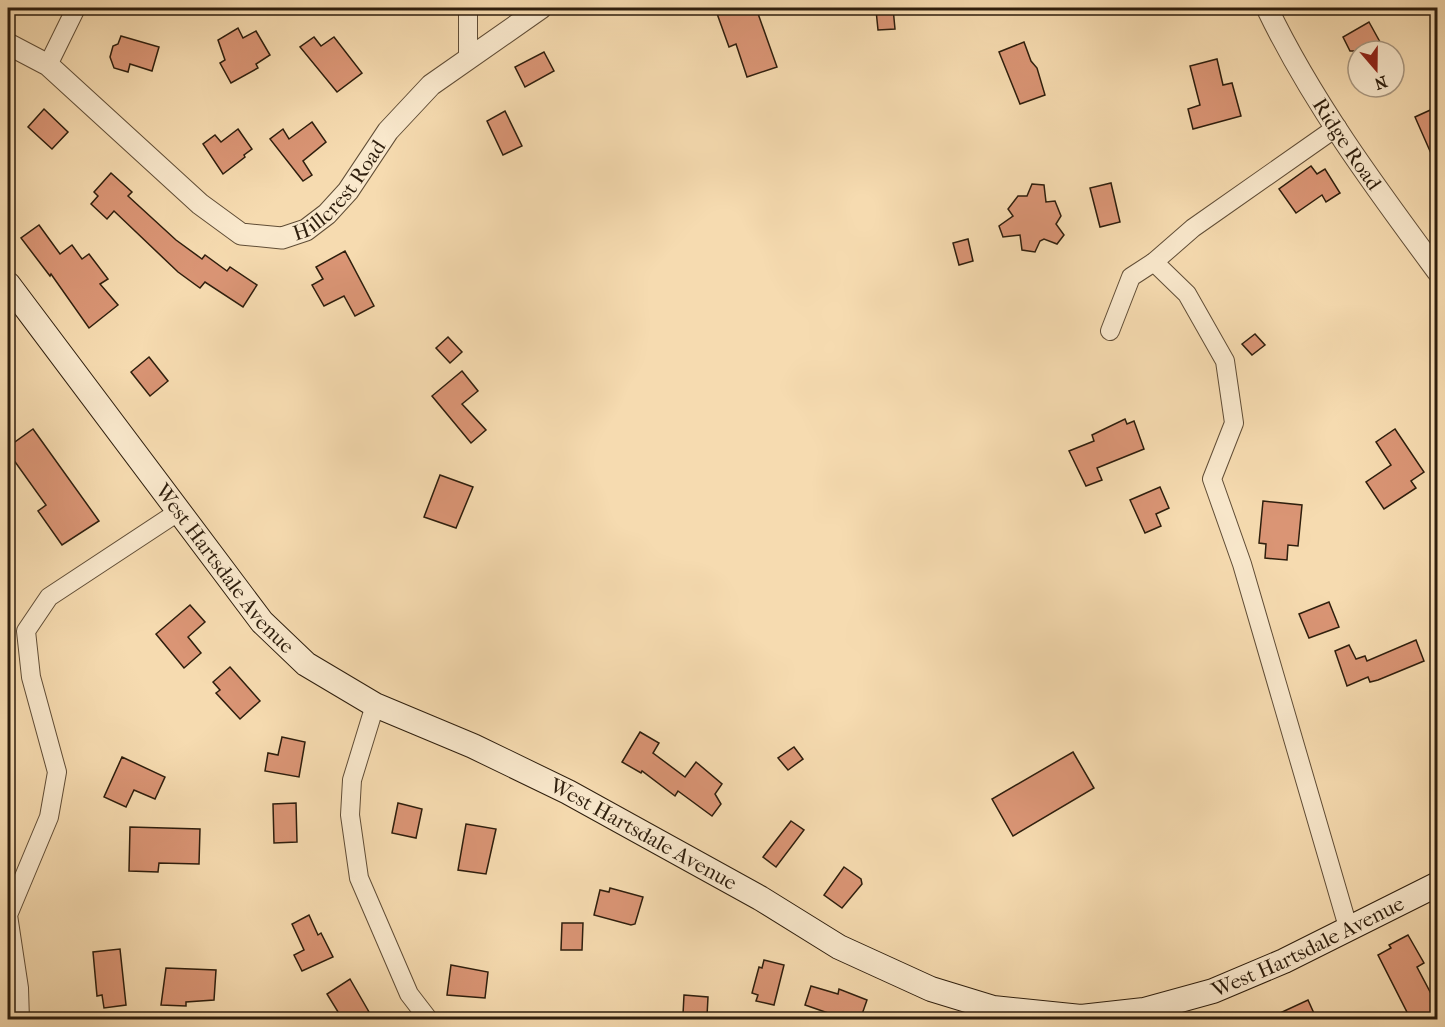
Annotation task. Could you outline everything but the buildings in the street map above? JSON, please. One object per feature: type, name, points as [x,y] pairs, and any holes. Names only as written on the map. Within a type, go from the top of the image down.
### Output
[{"type":"main road","name":"West Hartsdale Avenue","points":[[8,284],[177,512],[262,622],[306,664],[375,705],[472,746],[568,792],[760,898],[839,947],[931,989],[993,1008],[1081,1017],[1123,1016],[1213,992],[1284,961],[1437,884]]},
{"type":"street","points":[[48,65],[76,8]]},
{"type":"street","points":[[468,8],[468,57]]},
{"type":"street","name":"Hillcrest Road","points":[[8,44],[48,65],[216,216],[241,234],[282,238],[306,230],[327,214],[348,191],[388,131],[410,105],[468,57],[541,8]]},
{"type":"street","name":"Ridge Road","points":[[1267,8],[1286,48],[1366,174],[1437,272]]},
{"type":"street","points":[[1110,331],[1131,277],[1154,262],[1193,228],[1337,127]]},
{"type":"street","points":[[1154,262],[1186,294],[1225,360],[1234,423],[1212,479],[1242,564],[1348,927]]},
{"type":"street","points":[[20,1020],[19,988],[8,915],[49,817],[57,772],[31,677],[26,632],[49,597],[177,512]]},
{"type":"street","points":[[375,705],[352,780],[350,814],[359,878],[409,994],[429,1020]]}]
